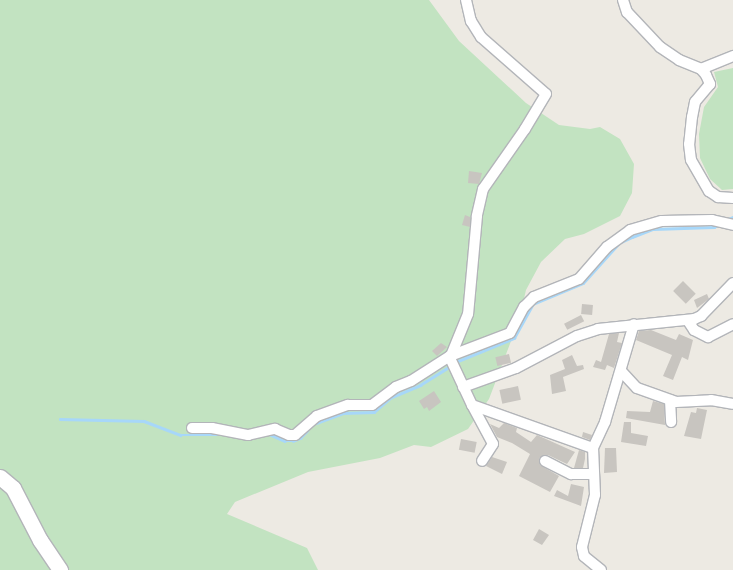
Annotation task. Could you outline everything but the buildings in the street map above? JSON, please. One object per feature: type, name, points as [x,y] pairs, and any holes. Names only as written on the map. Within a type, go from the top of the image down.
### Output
[{"type":"main road","points":[[0,477],[12,488],[40,540],[60,570]]},
{"type":"street","points":[[466,0],[471,21],[481,37],[546,94],[525,129],[483,189],[477,216],[468,314],[451,360],[463,387],[493,444],[482,461]]},
{"type":"street","points":[[623,0],[627,12],[660,47],[679,60],[701,69],[710,84],[695,102],[690,138],[691,160],[709,191],[718,197],[733,198]]},
{"type":"street","points":[[701,69],[733,56]]},
{"type":"street","points":[[192,428],[212,428],[248,435],[275,429],[289,435],[295,435],[306,423],[331,411],[348,405],[372,405],[396,387],[510,333],[524,307],[534,297],[580,278],[607,247],[630,230],[662,220],[712,220],[732,226]]},
{"type":"street","points":[[463,387],[516,368],[577,336],[598,328],[688,321],[701,316],[733,283]]},
{"type":"street","points":[[688,321],[694,330],[708,337],[733,324]]},
{"type":"street","points":[[601,570],[584,556],[582,547],[593,512],[593,448],[621,370],[634,324]]},
{"type":"street","points":[[621,370],[637,388],[670,400],[711,400],[733,404]]},
{"type":"street","points":[[670,400],[671,422]]},
{"type":"street","points":[[472,405],[593,448]]},
{"type":"street","points":[[545,461],[571,474],[594,474]]},
{"type":"green space","points":[[0,0],[429,0],[459,41],[526,103],[559,125],[590,129],[600,127],[620,139],[634,164],[632,193],[620,216],[584,234],[565,239],[541,262],[526,290],[519,320],[489,399],[468,429],[431,447],[414,445],[380,458],[308,472],[235,502],[227,514],[307,548],[318,570],[0,570]]},
{"type":"green space","points":[[733,68],[733,189],[722,190],[710,179],[700,158],[699,134],[704,107],[718,87],[714,72]]},
{"type":"waterway","points":[[726,220],[733,217]]},
{"type":"waterway","points":[[456,362],[514,338],[533,304],[583,283],[619,243],[653,229],[714,227],[718,225]]},
{"type":"waterway","points":[[316,423],[344,413],[374,412],[390,398],[420,385],[450,366]]},
{"type":"waterway","points":[[60,419],[144,421],[180,435],[221,435]]},
{"type":"waterway","points":[[271,435],[285,441],[293,441],[300,438],[307,431]]}]
